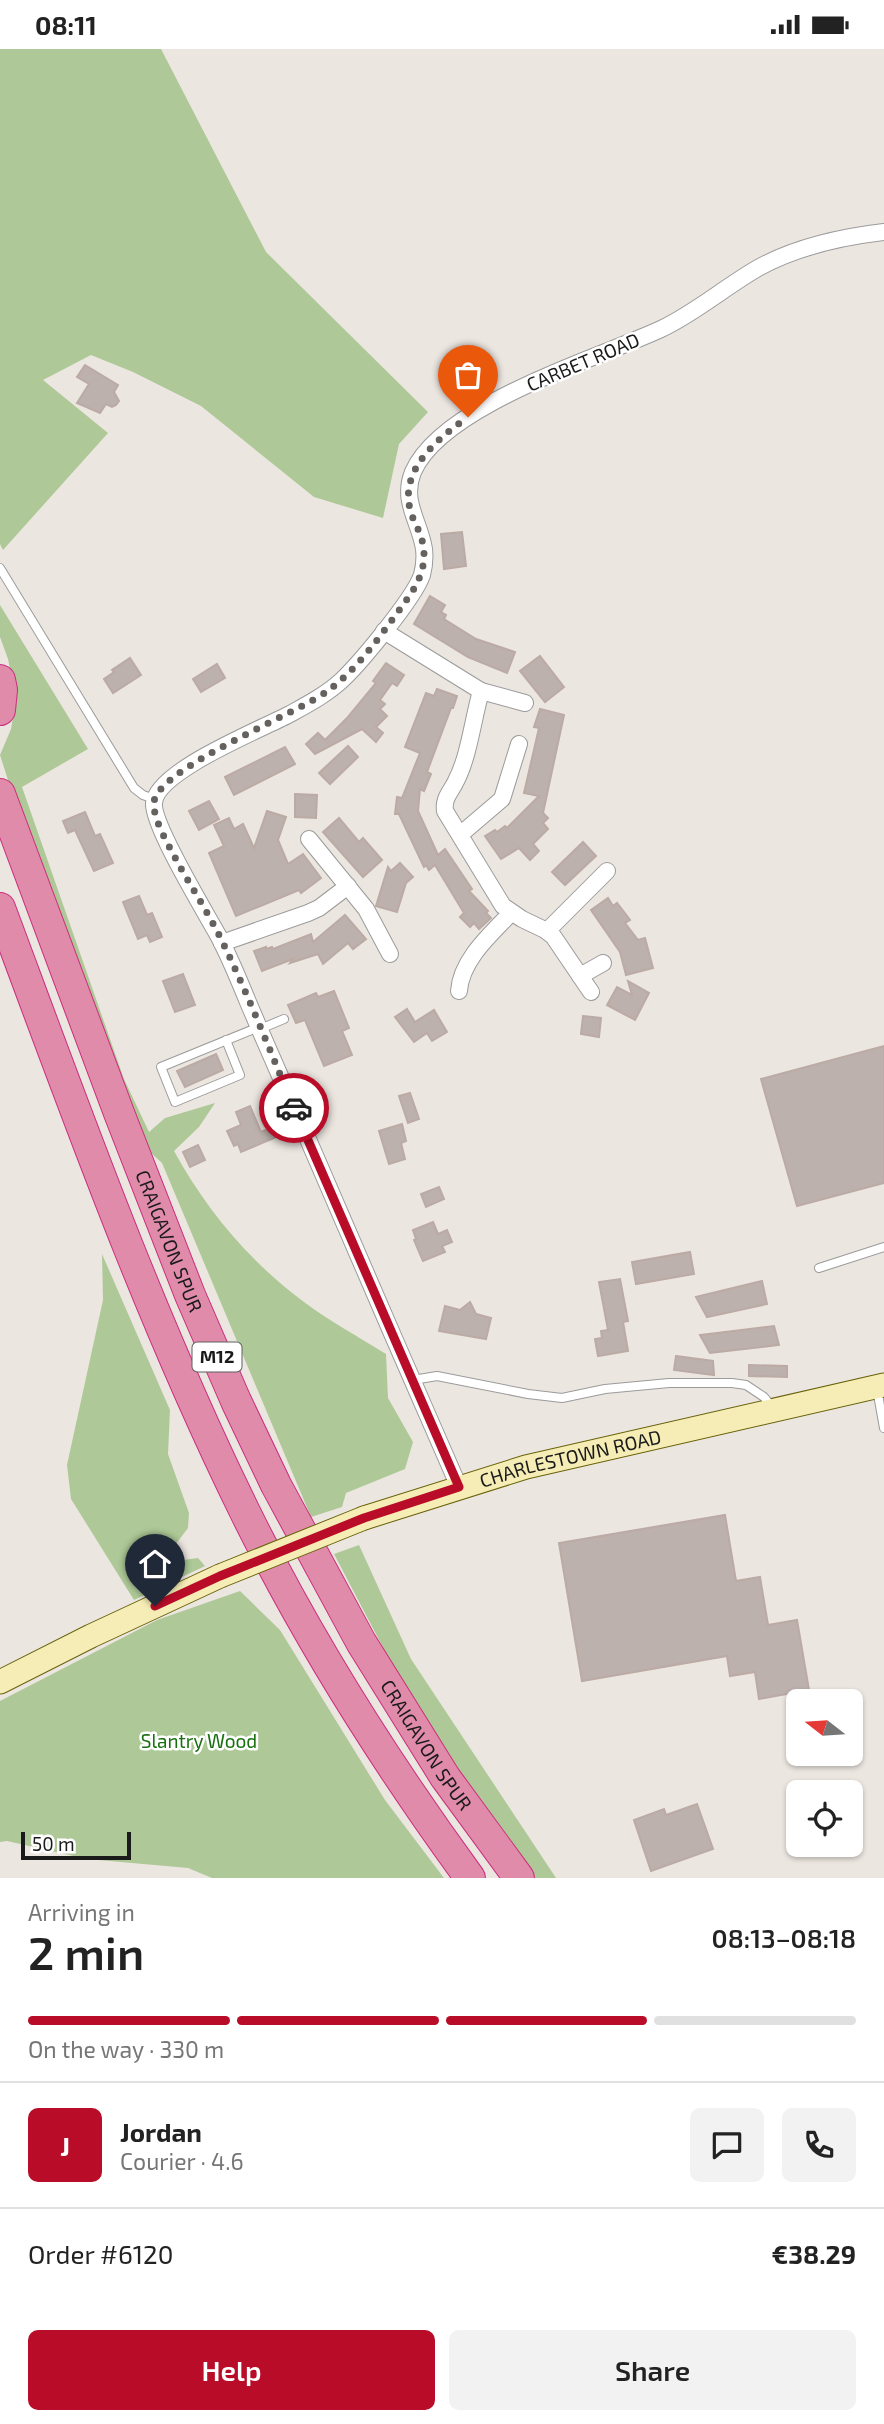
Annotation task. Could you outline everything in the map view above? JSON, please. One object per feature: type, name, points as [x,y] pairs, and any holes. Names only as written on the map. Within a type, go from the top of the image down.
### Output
[{"type":"highway","points":[[0,680],[0,710]]},
{"type":"highway","name":"CRAIGAVON SPUR","points":[[0,794],[190,1295],[276,1485],[382,1676],[445,1777],[519,1878]]},
{"type":"highway","name":"CRAIGAVON SPUR","points":[[0,908],[86,1141],[158,1323],[246,1514],[339,1682],[399,1776],[470,1878]]},
{"type":"main road","name":"CHARLESTOWN ROAD","points":[[0,1682],[220,1576],[364,1518],[526,1467],[880,1386]]},
{"type":"street","name":"CARBET ROAD","points":[[154,799],[161,787],[201,758],[291,713],[328,691],[343,679],[384,631],[418,583],[424,563],[421,537],[410,509],[409,496],[414,471],[423,457],[451,429],[486,404],[665,327],[761,266],[841,237],[884,232]]},
{"type":"street","points":[[384,631],[481,691],[525,703]]},
{"type":"street","points":[[481,691],[461,767],[444,804],[444,811],[461,834],[503,906],[511,913],[547,931],[591,992]]},
{"type":"street","points":[[461,834],[502,800],[522,764],[519,744]]},
{"type":"street","points":[[154,799],[155,816],[222,943],[459,1487]]},
{"type":"street","points":[[309,839],[366,909],[390,954]]},
{"type":"street","points":[[547,931],[607,871]]},
{"type":"street","points":[[222,943],[308,913],[348,886]]},
{"type":"street","points":[[459,991],[461,977],[474,955],[511,913]]},
{"type":"street","points":[[580,976],[603,963]]},
{"type":"lane","points":[[0,568],[134,788],[154,799]]},
{"type":"lane","points":[[226,1040],[240,1075],[175,1102],[161,1067],[226,1040],[284,1019]]},
{"type":"lane","points":[[819,1268],[884,1247]]},
{"type":"lane","points":[[413,1380],[437,1376],[562,1398],[605,1389],[732,1383],[746,1385],[764,1397],[774,1409]]},
{"type":"lane","points":[[880,1386],[884,1428]]},
{"type":"green space","points":[[0,49],[161,49],[266,252],[428,412],[399,444],[383,518],[314,497],[201,406],[133,372],[91,355],[43,380],[108,433],[3,550],[0,544]]},
{"type":"green space","points":[[0,605],[88,749],[22,787],[124,1079],[149,1132],[165,1118],[215,1103],[199,1127],[174,1151],[200,1194],[231,1234],[265,1270],[324,1316],[386,1354],[388,1398],[413,1442],[405,1469],[346,1493],[342,1507],[311,1517],[162,1163],[138,1141],[32,855],[0,755],[11,729],[16,700],[8,659],[0,637]]},
{"type":"green space","points":[[102,1254],[170,1410],[168,1454],[189,1513],[188,1528],[172,1549],[158,1556],[176,1561],[198,1558],[205,1566],[134,1600],[71,1499],[67,1465],[103,1300]]},
{"type":"green space","points":[[359,1545],[411,1659],[556,1878],[535,1878],[421,1720],[334,1554]]},
{"type":"green space","name":"Slantry Wood","points":[[240,1591],[280,1630],[385,1800],[444,1878],[212,1878],[188,1868],[87,1859],[7,1841],[0,1842],[0,1701],[157,1620]]},
{"type":"building","points":[[85,365],[118,385],[114,392],[119,401],[116,405],[112,407],[106,404],[100,413],[77,403],[89,384],[77,377]]},
{"type":"building","points":[[462,532],[466,566],[444,569],[441,534]]},
{"type":"building","points":[[430,596],[445,605],[441,612],[446,615],[444,619],[476,639],[515,652],[507,673],[468,657],[414,624]]},
{"type":"building","points":[[540,656],[564,687],[545,702],[520,671]]},
{"type":"building","points":[[130,658],[141,675],[113,693],[104,679]]},
{"type":"building","points":[[386,663],[404,675],[397,686],[392,683],[380,700],[385,704],[380,709],[387,716],[376,727],[383,733],[376,742],[362,729],[315,754],[306,744],[318,733],[325,740],[348,717],[376,683],[373,681]]},
{"type":"building","points":[[217,664],[225,678],[201,692],[193,679]]},
{"type":"building","points":[[437,689],[457,696],[427,772],[431,774],[424,791],[420,789],[418,811],[438,855],[445,849],[472,889],[469,891],[488,911],[486,913],[491,918],[479,929],[474,923],[470,927],[460,917],[464,913],[435,865],[429,870],[426,865],[424,867],[399,814],[395,814],[397,797],[402,798],[420,753],[405,747],[426,693],[434,696]]},
{"type":"building","points":[[540,709],[564,715],[543,813],[548,818],[543,823],[548,829],[533,844],[539,851],[530,860],[519,848],[501,859],[485,836],[505,826],[507,828],[539,796],[524,793],[539,728],[534,727]]},
{"type":"building","points":[[348,746],[358,757],[330,784],[319,773]]},
{"type":"building","points":[[285,747],[295,764],[234,795],[225,777]]},
{"type":"building","points":[[295,794],[317,795],[316,818],[295,817]]},
{"type":"building","points":[[209,801],[219,819],[199,830],[189,811]]},
{"type":"building","points":[[267,811],[286,817],[278,840],[288,864],[303,854],[321,878],[301,893],[299,890],[236,916],[209,853],[224,846],[214,825],[229,818],[234,829],[243,824],[254,848]]},
{"type":"building","points":[[85,812],[95,836],[100,834],[113,863],[94,871],[75,830],[68,833],[63,821]]},
{"type":"building","points":[[339,818],[359,842],[363,838],[382,860],[363,877],[323,832]]},
{"type":"building","points":[[583,842],[596,856],[565,885],[552,872]]},
{"type":"building","points":[[400,863],[413,877],[406,883],[397,912],[376,906],[388,867],[391,871]]},
{"type":"building","points":[[139,896],[147,915],[152,913],[162,937],[150,942],[147,935],[138,939],[123,902]]},
{"type":"building","points":[[608,898],[613,906],[617,903],[630,920],[625,923],[638,940],[645,938],[653,968],[626,975],[620,952],[591,910]]},
{"type":"building","points":[[345,915],[366,939],[353,949],[348,943],[323,964],[318,954],[290,963],[293,959],[262,971],[254,951],[266,947],[273,949],[311,934],[313,942]]},
{"type":"building","points":[[183,974],[195,1005],[175,1012],[163,981]]},
{"type":"building","points":[[628,981],[649,993],[635,1020],[607,1005],[617,987],[632,995]]},
{"type":"building","points":[[334,991],[349,1028],[342,1031],[352,1055],[324,1066],[305,1020],[296,1023],[288,1005],[316,993],[318,997]]},
{"type":"building","points":[[407,1009],[415,1022],[434,1010],[447,1032],[432,1041],[427,1033],[414,1042],[395,1017]]},
{"type":"building","points":[[583,1016],[601,1018],[599,1037],[581,1034]]},
{"type":"building","points":[[884,1046],[884,1183],[797,1206],[761,1079]]},
{"type":"building","points":[[216,1054],[223,1070],[185,1087],[177,1071]]},
{"type":"building","points":[[410,1093],[419,1119],[408,1123],[399,1096]]},
{"type":"building","points":[[250,1106],[261,1132],[282,1123],[286,1133],[241,1152],[238,1144],[234,1146],[227,1131],[241,1125],[236,1112]]},
{"type":"building","points":[[402,1124],[406,1141],[401,1143],[405,1159],[389,1164],[379,1131]]},
{"type":"building","points":[[198,1145],[205,1160],[190,1167],[183,1152]]},
{"type":"building","points":[[439,1187],[444,1199],[426,1207],[421,1194]]},
{"type":"building","points":[[433,1222],[438,1234],[447,1230],[452,1242],[442,1246],[445,1252],[423,1261],[414,1240],[413,1230]]},
{"type":"building","points":[[690,1252],[694,1274],[636,1284],[632,1262]]},
{"type":"building","points":[[620,1279],[628,1321],[623,1322],[628,1351],[598,1356],[595,1339],[602,1338],[601,1331],[608,1330],[599,1282]]},
{"type":"building","points":[[762,1281],[767,1304],[707,1317],[696,1297]]},
{"type":"building","points":[[470,1302],[476,1314],[491,1318],[486,1339],[439,1331],[445,1306],[460,1310]]},
{"type":"building","points":[[774,1326],[779,1345],[710,1353],[700,1335]]},
{"type":"building","points":[[676,1356],[713,1361],[714,1375],[674,1370]]},
{"type":"building","points":[[749,1365],[787,1366],[787,1377],[749,1376]]},
{"type":"building","points":[[725,1515],[736,1581],[760,1577],[768,1625],[797,1620],[809,1689],[786,1689],[786,1694],[759,1699],[755,1672],[730,1676],[727,1656],[582,1681],[559,1543]]},
{"type":"building","points":[[697,1804],[713,1849],[651,1871],[634,1820],[664,1809],[666,1815]]},
{"type":"way so far","points":[[294,1108],[222,943],[155,816],[154,799],[161,787],[201,758],[291,713],[328,691],[343,679],[384,631],[422,576],[424,550],[410,509],[409,496],[414,471],[435,444],[468,417]]},
{"type":"route","points":[[155,1606],[220,1576],[364,1518],[459,1487],[294,1108]]}]
